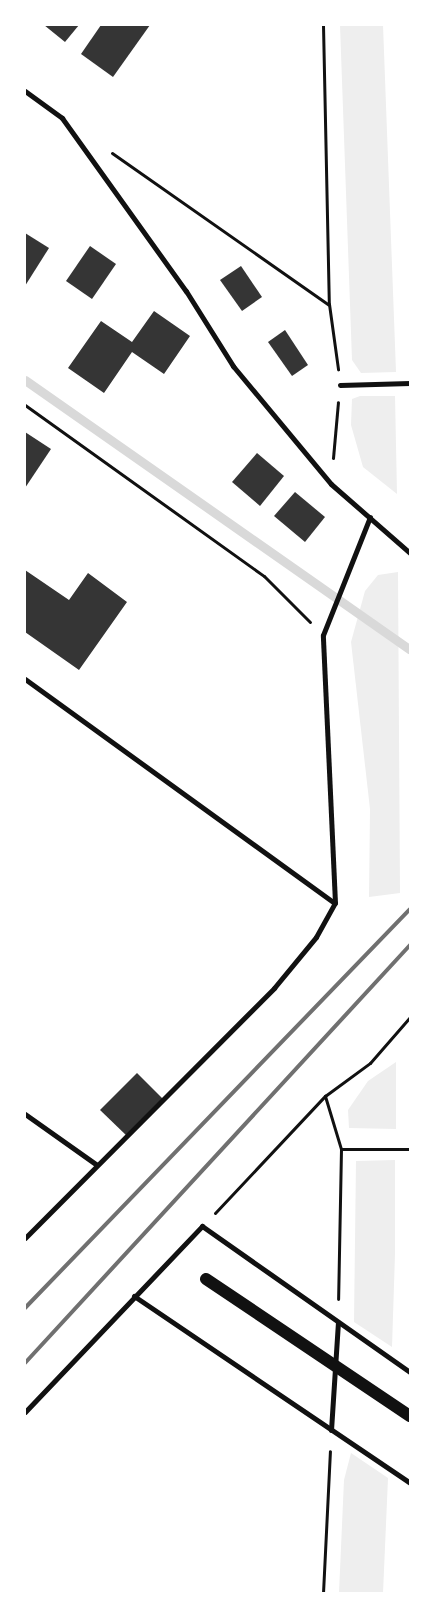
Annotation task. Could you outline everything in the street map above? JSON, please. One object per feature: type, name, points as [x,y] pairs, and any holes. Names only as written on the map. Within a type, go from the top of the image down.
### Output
[{"type":"main road","points":[[206,1279],[410,1416]]},
{"type":"street","points":[[25,91],[62,118],[186,291],[233,366],[331,484],[370,516],[410,553]]},
{"type":"street","points":[[340,385],[410,384]]},
{"type":"street","points":[[26,1235],[274,988],[316,937],[335,903],[323,635],[370,516]]},
{"type":"street","points":[[25,679],[335,903]]},
{"type":"street","points":[[25,1114],[97,1165]]},
{"type":"street","points":[[25,1412],[202,1226],[410,1372]]},
{"type":"street","points":[[134,1296],[410,1483]]},
{"type":"street","points":[[331,1430],[338,1322]]},
{"type":"path","points":[[323,25],[328,304],[340,385],[331,484]]},
{"type":"path","points":[[102,146],[328,304]]},
{"type":"path","points":[[25,405],[264,576],[323,635]]},
{"type":"path","points":[[202,1226],[325,1096],[370,1063],[410,1017]]},
{"type":"path","points":[[325,1096],[341,1149],[338,1322]]},
{"type":"path","points":[[341,1149],[410,1149]]},
{"type":"path","points":[[323,1593],[331,1430]]},
{"type":"shaded area","points":[[340,25],[383,25],[396,372],[361,373],[352,360]]},
{"type":"shaded area","points":[[360,396],[395,396],[397,494],[363,467],[351,425],[352,399]]},
{"type":"shaded area","points":[[398,572],[400,893],[369,897],[370,809],[351,642],[365,591],[378,575]]},
{"type":"shaded area","points":[[396,1062],[396,1129],[349,1128],[348,1110],[368,1081]]},
{"type":"shaded area","points":[[395,1160],[395,1254],[392,1347],[354,1322],[356,1161]]},
{"type":"shaded area","points":[[351,1453],[388,1478],[383,1593],[339,1593],[344,1480]]},
{"type":"building","points":[[44,25],[79,25],[65,42]]},
{"type":"building","points":[[101,25],[150,25],[113,77],[81,54]]},
{"type":"building","points":[[25,233],[49,248],[25,286]]},
{"type":"building","points":[[90,246],[116,264],[92,299],[66,281]]},
{"type":"building","points":[[241,266],[262,297],[242,311],[220,280]]},
{"type":"building","points":[[154,311],[190,336],[164,374],[132,352],[104,393],[68,368],[101,321],[132,342]]},
{"type":"building","points":[[285,330],[308,365],[292,376],[268,342]]},
{"type":"building","points":[[25,432],[51,449],[25,488]]},
{"type":"building","points":[[257,453],[284,476],[260,506],[232,482]]},
{"type":"building","points":[[295,492],[325,517],[305,542],[274,516]]},
{"type":"building","points":[[25,570],[69,600],[88,573],[127,602],[79,670],[25,632]]},
{"type":"building","points":[[137,1073],[164,1100],[128,1137],[100,1110]]},
{"type":"waterway","points":[[25,380],[410,650]]},
{"type":"railway","points":[[25,1308],[410,909]]},
{"type":"railway","points":[[25,1363],[410,945]]}]
